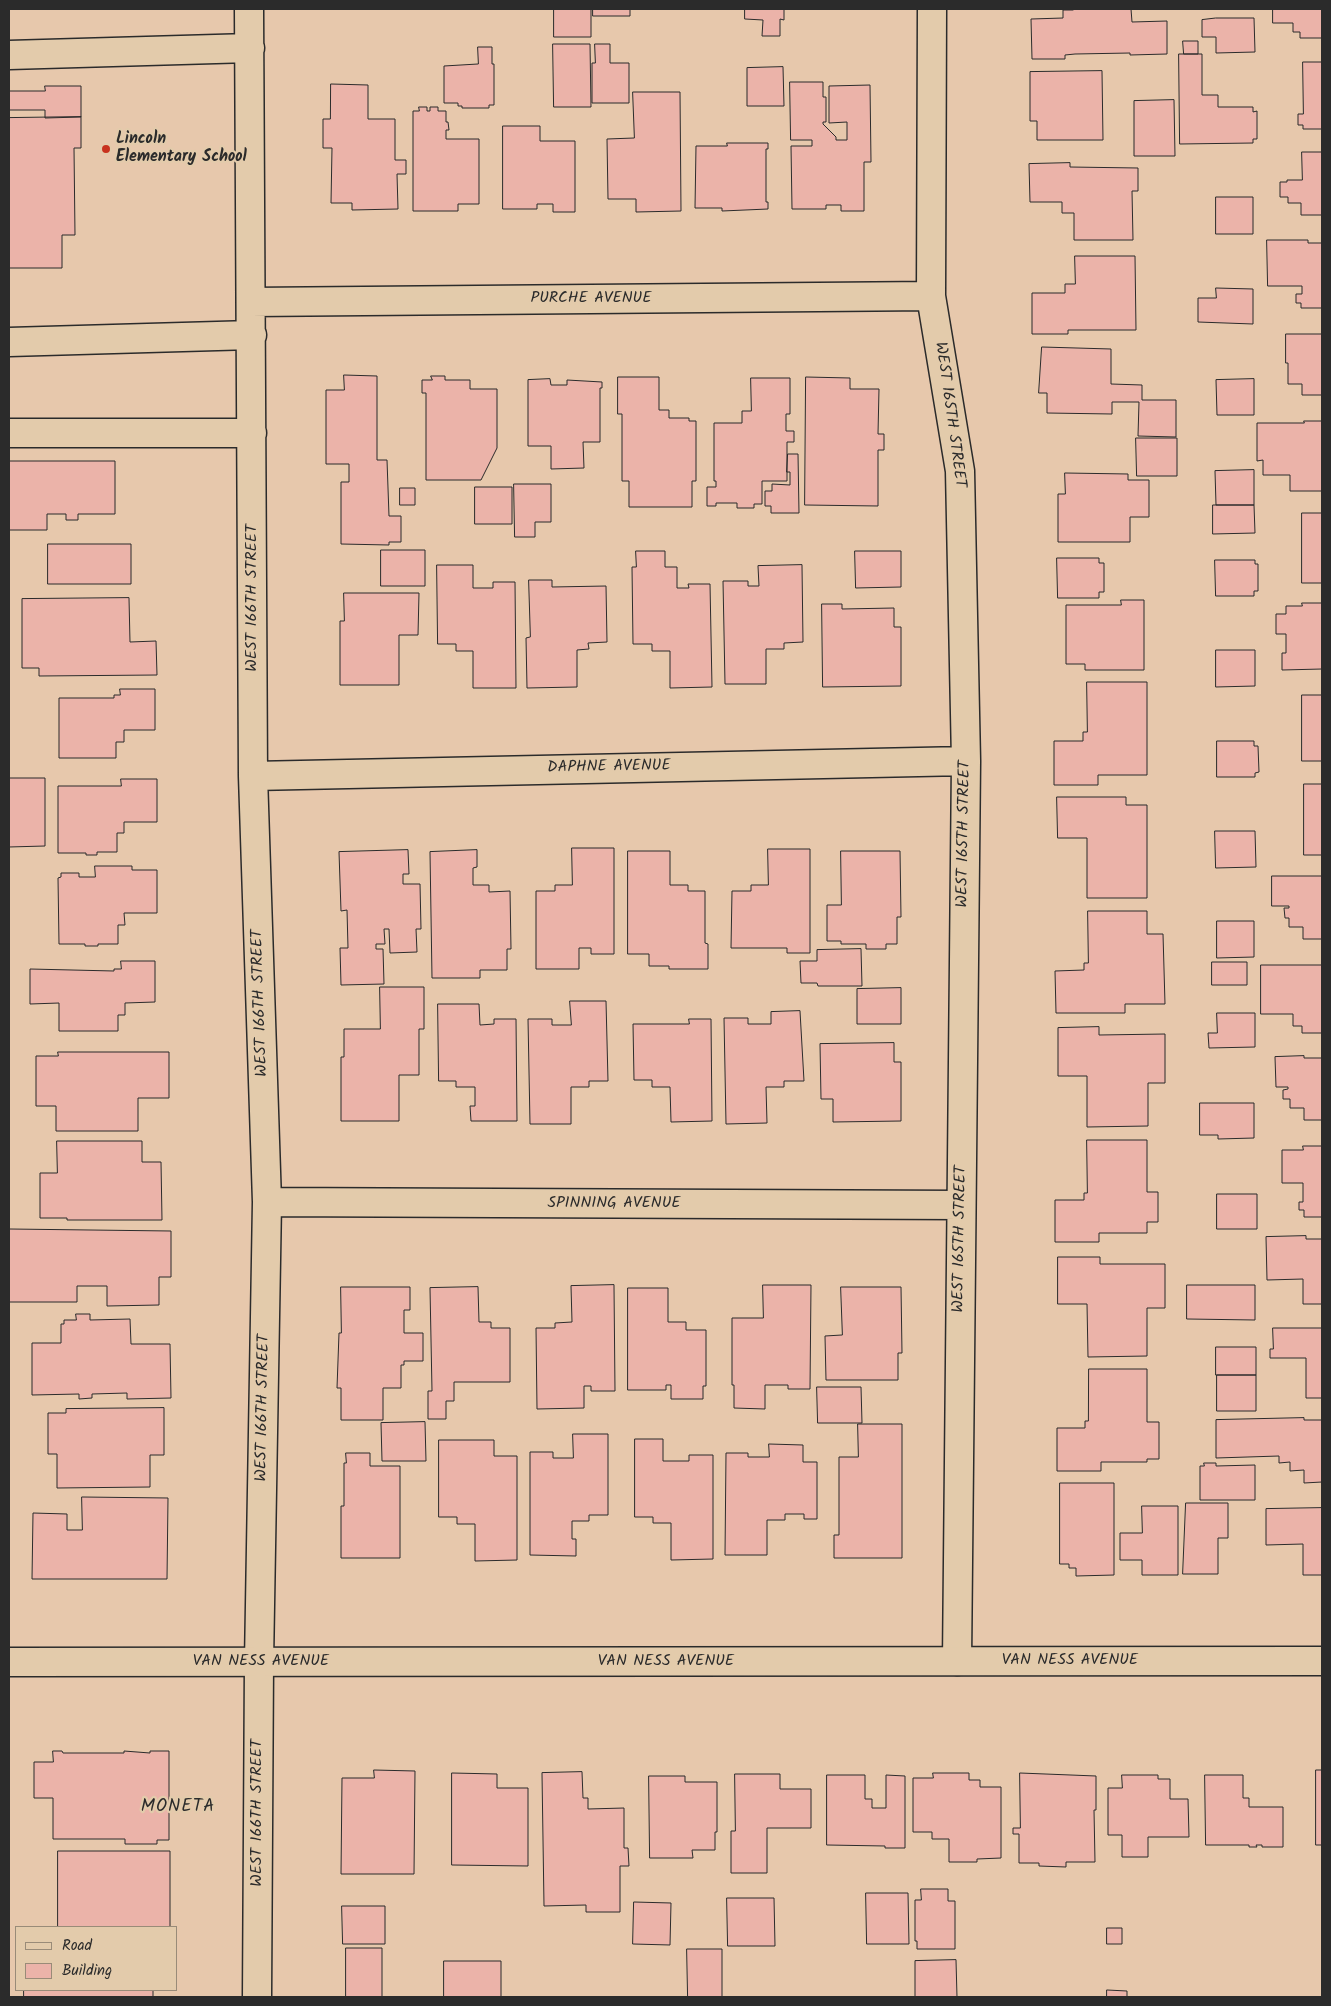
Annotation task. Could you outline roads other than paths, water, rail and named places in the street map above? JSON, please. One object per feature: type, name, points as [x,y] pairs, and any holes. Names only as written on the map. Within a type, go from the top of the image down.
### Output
[{"type":"street","name":"WEST 166TH STREET","points":[[250,9],[253,776],[267,1202],[259,1662],[257,1997]]},
{"type":"street","name":"WEST 165TH STREET","points":[[932,9],[930,296],[960,472],[966,760],[957,1662]]},
{"type":"street","points":[[9,55],[250,48]]},
{"type":"street","name":"PURCHE AVENUE","points":[[251,302],[930,296]]},
{"type":"street","points":[[9,342],[252,335]]},
{"type":"street","points":[[9,433],[252,433]]},
{"type":"street","name":"DAPHNE AVENUE","points":[[253,776],[966,760]]},
{"type":"street","name":"SPINNING AVENUE","points":[[267,1202],[961,1205]]},
{"type":"street","name":"VAN NESS AVENUE","points":[[9,1662],[1322,1661]]},
{"type":"place","name":"Lincoln Elementary School","points":[[106,149]]},
{"type":"district","name":"MONETA","points":[[178,1808]]}]
